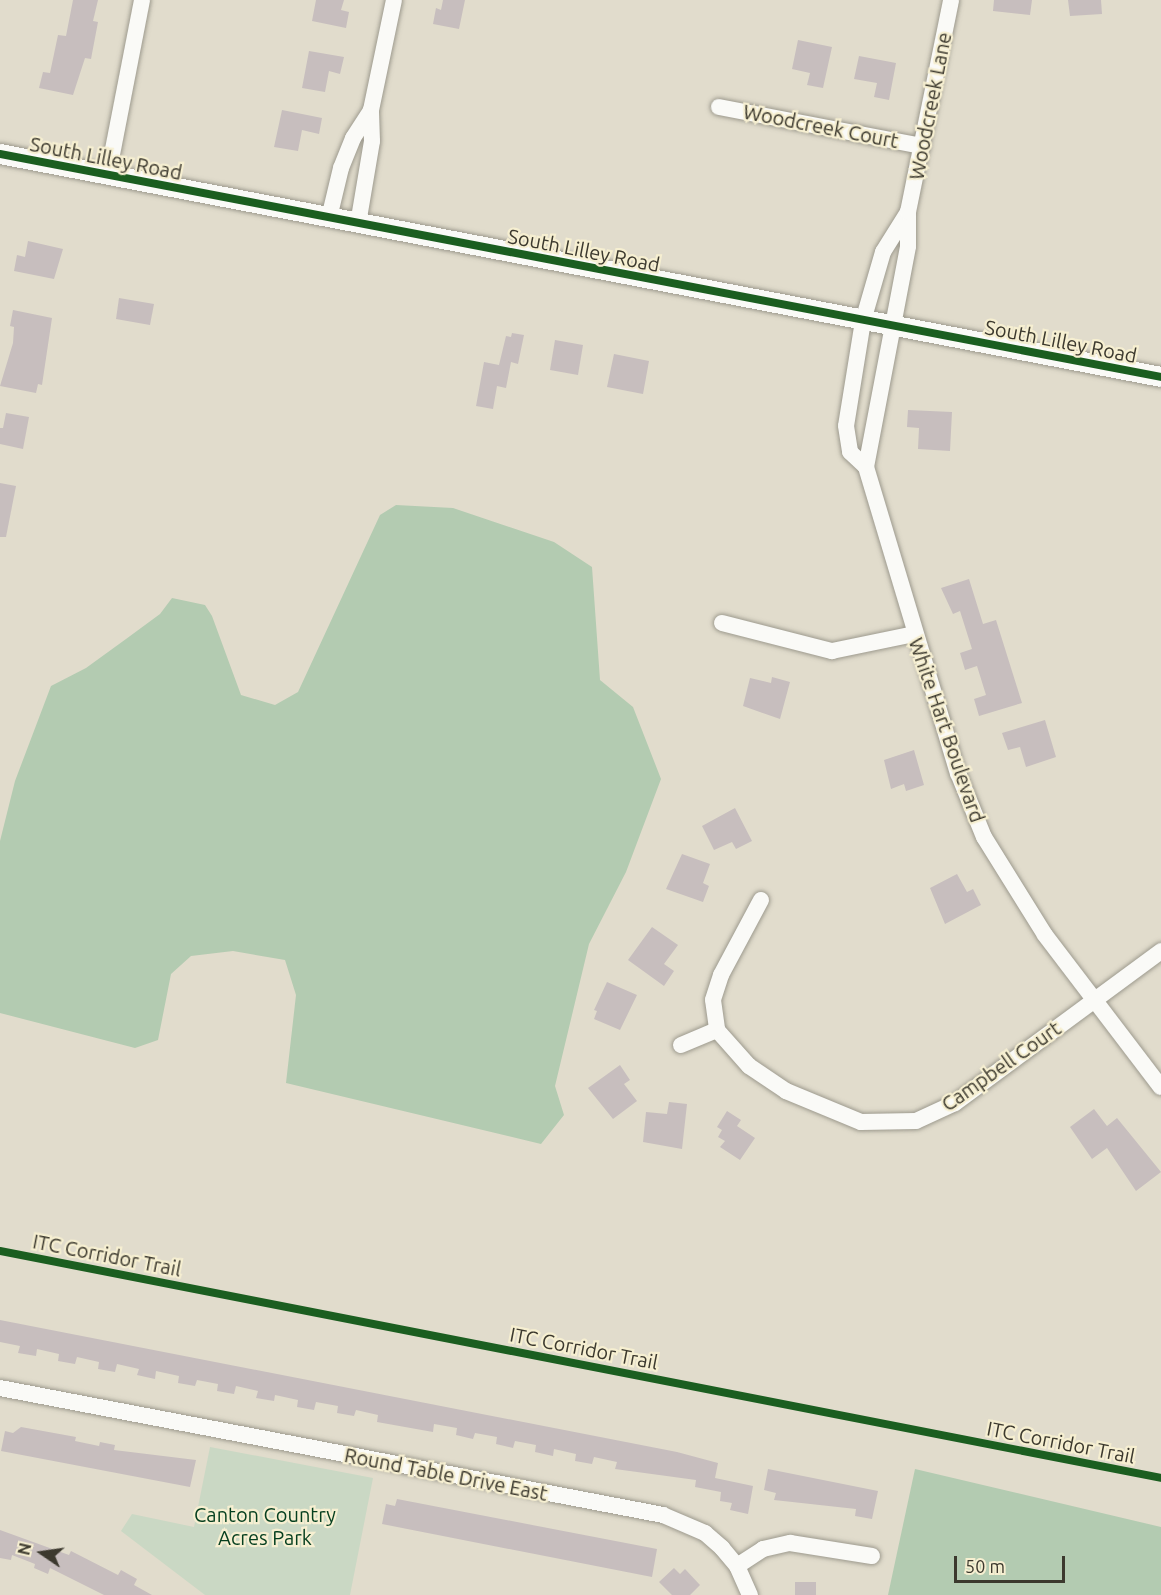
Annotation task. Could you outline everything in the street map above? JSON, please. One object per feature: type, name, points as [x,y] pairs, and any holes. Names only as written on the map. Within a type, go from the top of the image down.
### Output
[{"type":"street","points":[[108,175],[142,0]]},
{"type":"street","points":[[358,224],[372,141],[371,110],[394,0]]},
{"type":"street","name":"Woodcreek Lane","points":[[892,327],[908,246],[908,212],[951,0]]},
{"type":"street","name":"Woodcreek Court","points":[[719,107],[922,146]]},
{"type":"street","points":[[329,218],[341,168],[353,138],[371,110]]},
{"type":"street","name":"South Lilley Road","points":[[0,154],[1161,377]]},
{"type":"street","name":"Woodcreek Lane","points":[[863,321],[883,252],[908,212]]},
{"type":"street","name":"White Hart Boulevard","points":[[863,321],[846,426],[849,452],[866,467]]},
{"type":"street","name":"White Hart Boulevard","points":[[892,327],[866,467],[914,633],[958,773],[984,837],[1045,935],[1161,1087]]},
{"type":"street","points":[[722,623],[832,651],[914,633]]},
{"type":"street","points":[[681,1045],[717,1030],[713,1000],[721,975],[761,900]]},
{"type":"street","name":"Campbell Court","points":[[717,1030],[749,1066],[786,1091],[838,1115],[861,1122],[916,1120],[955,1104],[1093,998],[1161,951]]},
{"type":"street","name":"Round Table Drive East","points":[[0,1388],[663,1515],[705,1533],[737,1566],[750,1595]]},
{"type":"street","points":[[737,1566],[763,1549],[790,1543],[872,1556]]},
{"type":"green space","points":[[396,505],[453,508],[554,542],[592,567],[600,680],[633,707],[661,779],[626,872],[589,944],[555,1086],[564,1115],[541,1144],[286,1083],[296,995],[285,960],[233,951],[191,956],[171,974],[158,1040],[135,1048],[0,1013],[0,841],[15,781],[51,686],[86,668],[126,639],[160,614],[172,598],[205,605],[212,616],[241,695],[275,705],[298,692],[380,515]]},
{"type":"green space","name":"Canton Country Acres Park","points":[[210,1447],[373,1478],[350,1595],[205,1595],[121,1531],[132,1514],[194,1527]]},
{"type":"green space","points":[[915,1469],[1161,1527],[1161,1595],[888,1595]]},
{"type":"building","points":[[73,0],[98,0],[93,21],[98,22],[91,59],[85,58],[73,95],[39,88],[43,72],[50,73],[58,35],[66,36]]},
{"type":"building","points":[[316,0],[344,0],[341,10],[349,12],[346,28],[312,21]]},
{"type":"building","points":[[443,0],[465,0],[459,29],[433,24],[436,8],[441,10]]},
{"type":"building","points":[[994,0],[1032,0],[1030,15],[993,11]]},
{"type":"building","points":[[1068,0],[1101,0],[1102,14],[1070,16]]},
{"type":"building","points":[[798,40],[832,47],[823,88],[807,85],[810,73],[792,69]]},
{"type":"building","points":[[309,51],[344,57],[340,74],[329,71],[325,92],[302,88]]},
{"type":"building","points":[[859,56],[896,63],[889,100],[874,97],[877,83],[854,79]]},
{"type":"building","points":[[282,110],[322,118],[319,134],[302,130],[298,151],[274,147]]},
{"type":"building","points":[[28,241],[63,249],[54,279],[14,271],[17,255],[25,257]]},
{"type":"building","points":[[119,298],[154,304],[150,325],[116,319]]},
{"type":"building","points":[[13,310],[52,318],[42,385],[38,384],[36,393],[0,386],[13,343],[14,327],[10,326]]},
{"type":"building","points":[[512,333],[524,335],[518,364],[511,362],[506,388],[497,386],[493,409],[476,406],[484,362],[499,365],[506,336],[511,337]]},
{"type":"building","points":[[555,340],[583,345],[578,375],[550,370]]},
{"type":"building","points":[[614,354],[649,361],[643,394],[607,387]]},
{"type":"building","points":[[908,410],[952,412],[950,451],[918,449],[919,428],[907,427]]},
{"type":"building","points":[[6,413],[29,417],[23,449],[0,444],[0,428],[3,428]]},
{"type":"building","points":[[0,483],[16,486],[6,537],[0,537]]},
{"type":"building","points":[[969,579],[983,624],[996,620],[1022,703],[979,716],[974,699],[986,695],[977,666],[965,670],[960,653],[972,649],[960,611],[953,614],[941,588]]},
{"type":"building","points":[[772,677],[790,682],[780,719],[743,706],[750,678],[771,683]]},
{"type":"building","points":[[1045,720],[1056,757],[1026,767],[1020,747],[1008,750],[1002,733]]},
{"type":"building","points":[[914,750],[924,785],[906,791],[904,784],[891,789],[884,760]]},
{"type":"building","points":[[735,808],[752,841],[736,849],[732,842],[714,850],[702,826]]},
{"type":"building","points":[[682,854],[710,864],[703,883],[709,886],[703,902],[666,889]]},
{"type":"building","points":[[957,874],[967,892],[973,889],[981,905],[945,924],[930,888]]},
{"type":"building","points":[[652,927],[678,945],[664,964],[674,971],[664,986],[628,960]]},
{"type":"building","points":[[607,982],[637,995],[620,1030],[594,1019],[597,1011],[594,1010]]},
{"type":"building","points":[[620,1065],[630,1080],[624,1084],[637,1101],[613,1119],[588,1088]]},
{"type":"building","points":[[669,1102],[687,1104],[682,1149],[643,1142],[646,1112],[667,1114]]},
{"type":"building","points":[[1094,1109],[1107,1126],[1117,1118],[1161,1172],[1136,1191],[1107,1148],[1092,1159],[1070,1127]]},
{"type":"building","points":[[727,1111],[741,1120],[737,1126],[755,1138],[740,1160],[720,1147],[725,1141],[718,1137],[722,1130],[717,1127]]},
{"type":"building","points":[[0,1320],[677,1452],[718,1463],[715,1478],[753,1486],[748,1514],[730,1510],[732,1503],[720,1501],[721,1492],[695,1487],[696,1480],[615,1469],[617,1462],[594,1457],[592,1464],[575,1461],[576,1454],[554,1449],[553,1456],[535,1452],[536,1445],[515,1441],[513,1448],[496,1444],[497,1437],[475,1433],[473,1439],[456,1435],[457,1428],[434,1424],[433,1432],[377,1422],[378,1415],[356,1410],[354,1416],[337,1413],[338,1406],[316,1402],[314,1410],[297,1407],[298,1400],[275,1395],[274,1401],[256,1398],[258,1391],[236,1386],[234,1394],[217,1391],[218,1384],[197,1380],[195,1386],[178,1383],[179,1376],[156,1371],[155,1379],[137,1375],[139,1369],[117,1364],[115,1372],[98,1369],[99,1362],[77,1357],[75,1364],[58,1361],[59,1354],[37,1349],[36,1356],[18,1353],[20,1346],[0,1342]]},
{"type":"building","points":[[21,1427],[76,1437],[75,1441],[99,1446],[100,1442],[115,1445],[114,1450],[196,1460],[190,1487],[1,1451],[5,1431],[13,1433]]},
{"type":"building","points":[[768,1469],[878,1491],[872,1519],[855,1516],[856,1509],[774,1500],[776,1493],[764,1490]]},
{"type":"building","points":[[397,1499],[657,1549],[652,1577],[382,1524],[386,1504],[395,1506]]},
{"type":"building","points":[[0,1530],[69,1555],[71,1551],[118,1575],[121,1570],[137,1579],[134,1585],[152,1595],[104,1595],[50,1568],[48,1574],[34,1568],[35,1564],[12,1555],[11,1560],[0,1558]]},
{"type":"building","points":[[674,1568],[680,1574],[685,1569],[700,1585],[690,1595],[672,1595],[659,1582]]},
{"type":"building","points":[[795,1582],[816,1582],[816,1595],[795,1595]]},
{"type":"cycle path","points":[[0,154],[1161,377]]},
{"type":"cycle path","name":"ITC Corridor Trail","points":[[0,1251],[1161,1478]]}]
